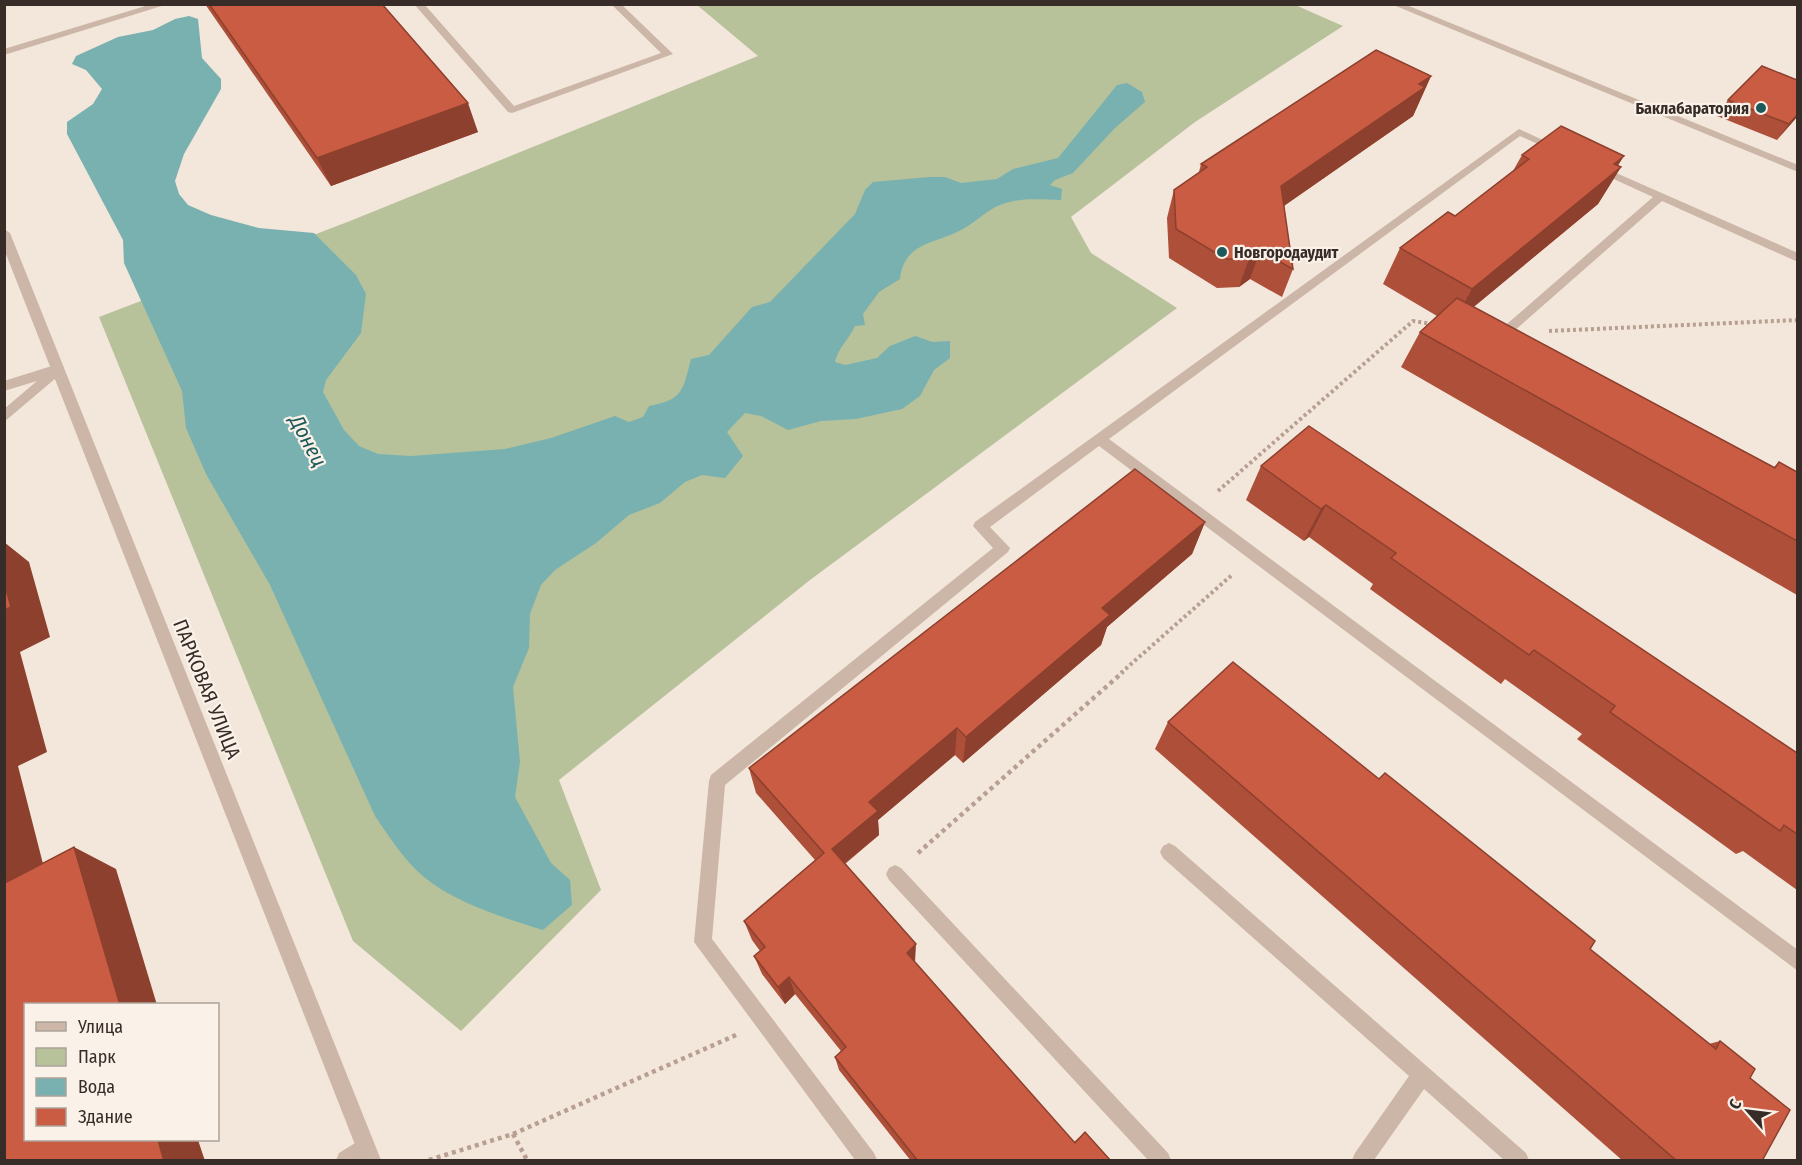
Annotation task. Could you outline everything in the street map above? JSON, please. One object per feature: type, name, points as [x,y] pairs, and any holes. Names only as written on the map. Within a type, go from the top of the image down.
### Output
[{"type":"street","points":[[4,52],[164,4]]},
{"type":"street","points":[[418,4],[512,110],[668,54],[615,4]]},
{"type":"street","points":[[1395,4],[1797,169]]},
{"type":"street","points":[[867,1161],[703,942],[717,781],[1003,548],[980,526],[1519,132],[1797,258]]},
{"type":"street","points":[[1525,344],[1504,333],[1661,196]]},
{"type":"street","name":"ПАРКОВАЯ УЛИЦА","points":[[4,233],[368,1154]]},
{"type":"street","points":[[4,386],[58,369]]},
{"type":"street","points":[[4,417],[58,369]]},
{"type":"street","points":[[1099,439],[1797,962]]},
{"type":"street","points":[[1168,852],[1519,1161]]},
{"type":"street","points":[[895,874],[1161,1161]]},
{"type":"street","points":[[1362,1161],[1422,1075]]},
{"type":"street","points":[[346,1161],[368,1154]]},
{"type":"path","points":[[1504,333],[1797,320]]},
{"type":"path","points":[[1214,495],[1413,321],[1436,324]]},
{"type":"path","points":[[895,874],[1254,555]]},
{"type":"path","points":[[429,1161],[513,1134],[763,1023]]},
{"type":"path","points":[[513,1134],[527,1161]]},
{"type":"green space","points":[[1293,4],[1343,26],[1195,122],[1071,217],[1091,253],[1177,308],[810,580],[559,780],[601,890],[461,1031],[353,941],[99,317],[350,221],[758,56],[697,5]]},
{"type":"water","name":"Донец","points":[[189,16],[198,19],[202,58],[221,79],[221,89],[184,154],[175,181],[179,194],[188,205],[211,215],[259,228],[314,233],[356,275],[366,294],[361,333],[326,380],[323,392],[344,430],[359,446],[378,454],[411,456],[505,449],[551,438],[615,416],[629,422],[643,417],[649,406],[669,400],[680,392],[691,359],[709,355],[752,307],[770,302],[855,214],[865,190],[873,182],[929,177],[945,177],[961,183],[997,179],[1013,169],[1058,158],[1117,85],[1127,83],[1142,92],[1145,102],[1115,128],[1073,173],[1055,180],[1050,185],[1062,189],[1061,200],[1020,200],[997,206],[961,230],[914,251],[903,267],[900,279],[879,292],[863,314],[865,325],[855,326],[835,362],[845,365],[877,358],[890,346],[915,336],[933,342],[950,341],[950,358],[934,370],[920,396],[902,409],[856,419],[821,421],[788,430],[761,416],[745,413],[727,432],[743,456],[725,478],[702,475],[685,482],[660,503],[629,515],[596,543],[555,570],[541,585],[530,614],[529,648],[513,687],[520,762],[515,797],[551,863],[570,880],[572,905],[543,930],[481,909],[436,886],[410,863],[375,816],[270,585],[206,474],[186,428],[182,391],[124,263],[123,240],[67,134],[67,122],[93,104],[102,89],[86,70],[72,64],[76,56],[118,37],[153,30],[175,19]]},
{"type":"building","points":[[209,4],[382,4],[468,103],[317,158]]},
{"type":"building","points":[[1376,50],[1431,76],[1419,84],[1425,87],[1281,186],[1293,269],[1260,251],[1249,259],[1226,259],[1176,229],[1174,190],[1207,167],[1201,164]]},
{"type":"building","points":[[1762,66],[1797,80],[1797,115],[1789,124],[1728,100]]},
{"type":"building","points":[[1561,126],[1624,156],[1614,164],[1621,167],[1472,289],[1400,248],[1448,212],[1455,216],[1529,159],[1522,155]]},
{"type":"building","points":[[1457,298],[1775,468],[1779,462],[1797,472],[1797,541],[1420,332]]},
{"type":"building","points":[[1309,426],[1797,753],[1797,834],[1784,825],[1780,831],[1610,712],[1615,706],[1534,650],[1529,655],[1391,558],[1396,553],[1326,505],[1321,509],[1261,466]]},
{"type":"building","points":[[1135,469],[1205,522],[1102,608],[1110,615],[966,737],[957,728],[869,802],[878,811],[832,849],[916,944],[907,953],[1075,1143],[1085,1132],[1111,1161],[918,1161],[835,1057],[846,1047],[789,977],[778,987],[754,956],[765,947],[744,921],[824,853],[749,768]]},
{"type":"building","points":[[4,582],[11,607],[4,610]]},
{"type":"building","points":[[1233,662],[1379,779],[1385,773],[1595,941],[1590,949],[1716,1049],[1720,1041],[1755,1069],[1750,1078],[1790,1110],[1762,1161],[1677,1161],[1168,722]]},
{"type":"building","points":[[74,847],[119,1003],[24,1003],[24,1141],[158,1141],[164,1161],[4,1161],[4,871],[7,882]]},
{"type":"place","name":"Баклабаратория","points":[[1761,108]]},
{"type":"place","name":"Новгородаудит","points":[[1222,252]]}]
